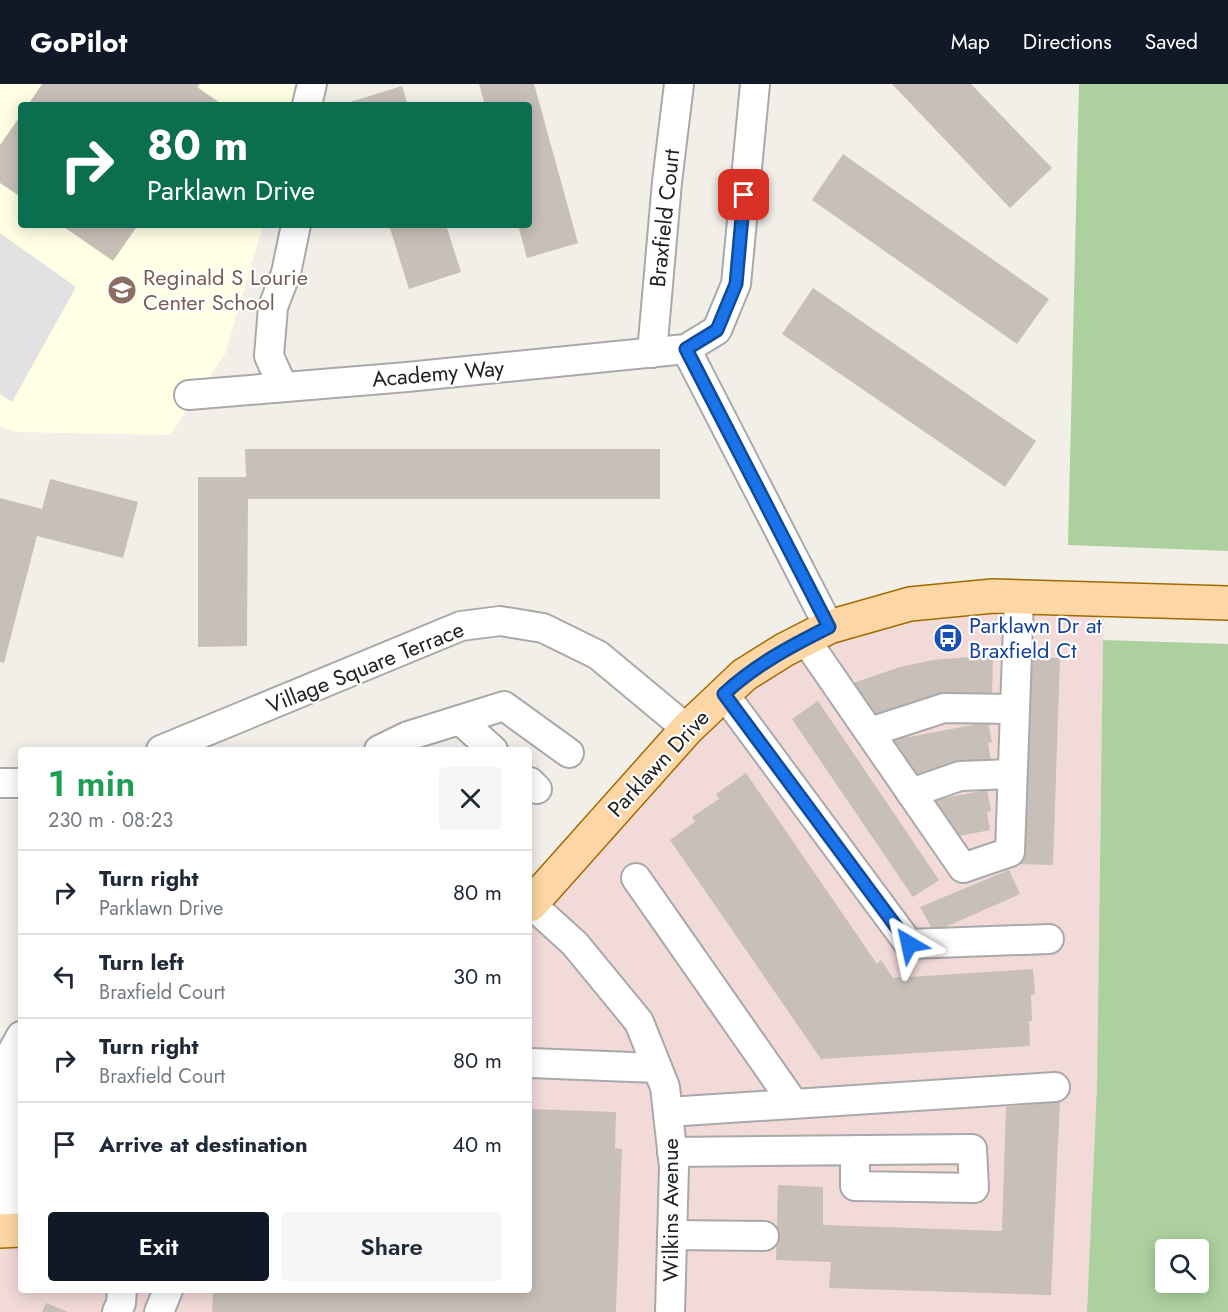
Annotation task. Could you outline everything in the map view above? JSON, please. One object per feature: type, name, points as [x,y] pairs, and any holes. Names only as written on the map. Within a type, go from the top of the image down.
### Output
[{"type":"main road","name":"Parklawn Drive","points":[[533,893],[687,729],[744,675],[817,633],[910,604],[993,596],[1228,603]]},
{"type":"street","points":[[308,102],[312,84]]},
{"type":"street","name":"Braxfield Court","points":[[652,353],[667,182],[679,84]]},
{"type":"street","points":[[755,84],[736,284],[717,330],[686,349],[817,633],[870,732],[963,868],[1010,852],[1019,597]]},
{"type":"street","points":[[283,387],[270,356],[273,307],[286,273],[295,228]]},
{"type":"street","name":"Academy Way","points":[[189,395],[686,349]]},
{"type":"street","name":"Village Square Terrace","points":[[168,747],[461,626],[500,621],[543,628],[598,655],[687,729]]},
{"type":"street","points":[[724,694],[909,944],[1049,939]]},
{"type":"street","points":[[392,747],[410,743],[460,720],[504,706],[569,753]]},
{"type":"street","points":[[870,732],[944,708],[1015,709]]},
{"type":"street","points":[[460,720],[490,747]]},
{"type":"street","points":[[911,793],[960,776],[1012,774]]},
{"type":"street","points":[[0,783],[18,783]]},
{"type":"street","points":[[636,878],[794,1104]]},
{"type":"street","name":"Wilkins Avenue","points":[[533,893],[639,1023],[664,1086],[674,1167],[670,1312]]},
{"type":"street","points":[[11,1231],[15,1148],[11,1054],[18,1041]]},
{"type":"street","points":[[532,1063],[657,1068]]},
{"type":"street","points":[[668,1112],[1055,1087]]},
{"type":"street","points":[[672,1152],[855,1150]]},
{"type":"street","points":[[672,1235],[764,1236]]},
{"type":"street","points":[[117,1312],[122,1293]]},
{"type":"street","points":[[159,1312],[167,1293]]},
{"type":"shaded area","name":"Reginald S Lourie Center School","points":[[0,84],[304,84],[299,102],[18,102],[18,228],[262,228],[225,354],[170,435],[16,432],[0,426]]},
{"type":"shaded area","points":[[0,233],[76,287],[12,402],[0,394]]},
{"type":"shaded area","points":[[1106,599],[1103,640],[1097,1085],[1087,1312],[0,1312],[0,1231],[18,1230],[18,1293],[532,1293],[532,903],[650,768],[829,627]]},
{"type":"green space","points":[[1079,84],[1228,84],[1228,551],[1068,545]]},
{"type":"green space","points":[[1103,640],[1228,644],[1228,1312],[1087,1312],[1097,1085]]},
{"type":"building","points":[[42,84],[200,84],[197,87],[219,102],[30,102]]},
{"type":"building","points":[[479,84],[534,84],[578,243],[527,258],[519,228],[532,228],[532,102],[484,102]]},
{"type":"building","points":[[892,84],[971,84],[1052,168],[1010,208]]},
{"type":"building","points":[[402,86],[407,102],[350,102]]},
{"type":"building","points":[[18,119],[18,195],[0,183],[0,145]]},
{"type":"building","points":[[843,154],[1049,299],[1017,344],[812,200]]},
{"type":"building","points":[[65,228],[136,228],[113,261]]},
{"type":"building","points":[[390,228],[447,228],[461,272],[409,289]]},
{"type":"building","points":[[813,288],[1036,441],[1005,487],[782,334]]},
{"type":"building","points":[[245,449],[660,449],[660,499],[248,499],[247,646],[198,647],[198,477],[246,477]]},
{"type":"building","points":[[50,479],[138,502],[123,558],[37,536],[4,663],[0,662],[0,498],[42,509]]},
{"type":"building","points":[[993,655],[992,695],[927,701],[865,718],[850,684],[900,667],[933,660]]},
{"type":"building","points":[[1021,657],[1060,658],[1053,865],[1014,864]]},
{"type":"building","points":[[818,701],[939,880],[913,897],[792,719]]},
{"type":"building","points":[[988,722],[992,742],[988,743],[991,761],[903,778],[888,741]]},
{"type":"building","points":[[746,773],[877,964],[881,960],[893,978],[1033,969],[1035,994],[1031,995],[1030,1046],[821,1059],[670,840],[695,822],[692,817],[719,799],[716,794]]},
{"type":"building","points":[[987,790],[991,811],[987,812],[990,830],[945,839],[928,801]]},
{"type":"building","points":[[1009,870],[1020,894],[934,932],[920,907]]},
{"type":"building","points":[[1060,1101],[1051,1295],[829,1288],[831,1262],[776,1260],[778,1185],[823,1187],[823,1225],[1002,1231],[1006,1107]]},
{"type":"building","points":[[532,1109],[616,1112],[615,1148],[622,1149],[616,1312],[212,1312],[213,1293],[532,1293]]},
{"type":"building","points":[[46,1303],[68,1312],[42,1312]]},
{"type":"place","name":"Reginald S Lourie Center School","points":[[122,290]]},
{"type":"place","name":"Parklawn Dr at Braxfield Ct","points":[[948,638]]},
{"type":"route","points":[[744,195],[736,284],[717,330],[686,349],[829,627],[784,650],[744,675],[724,694],[909,944]]}]
